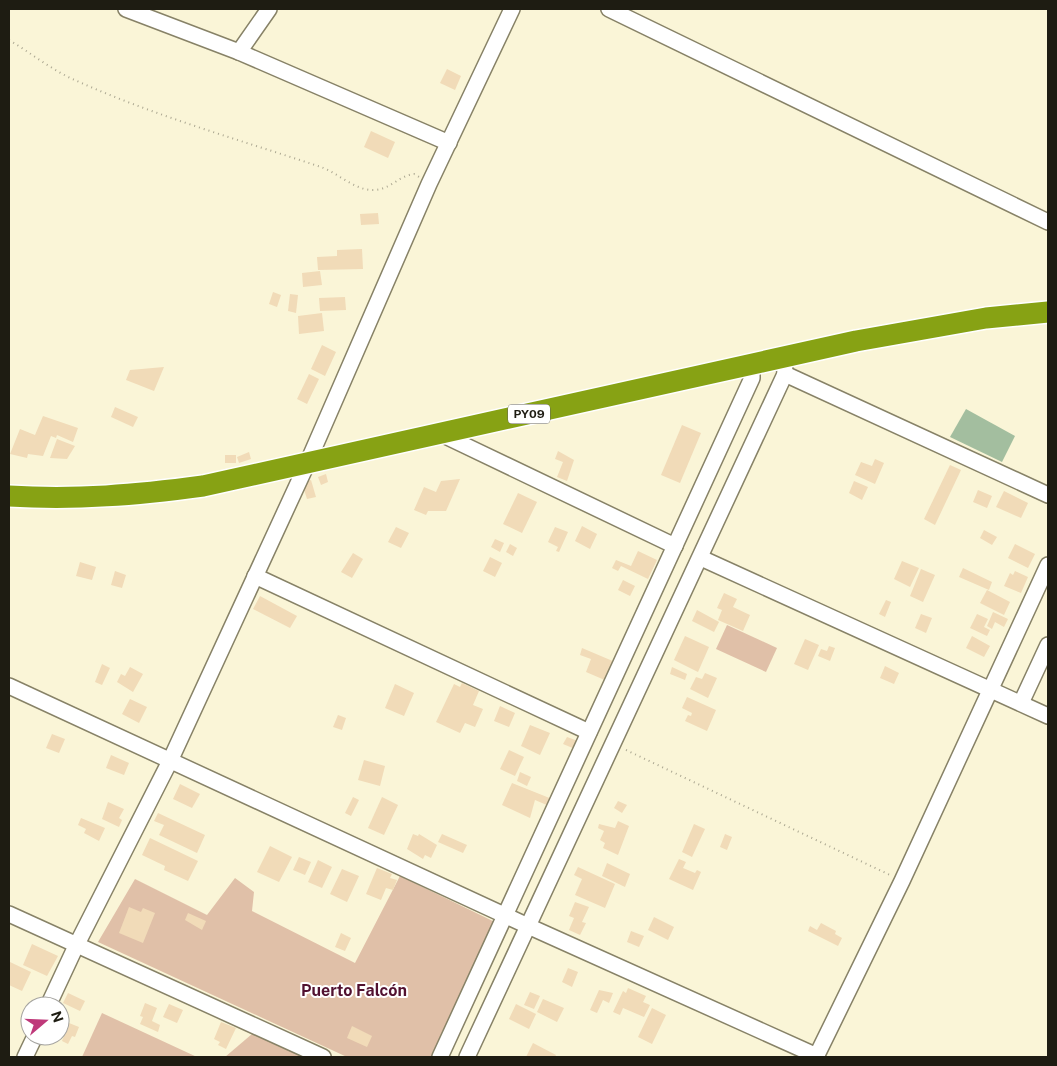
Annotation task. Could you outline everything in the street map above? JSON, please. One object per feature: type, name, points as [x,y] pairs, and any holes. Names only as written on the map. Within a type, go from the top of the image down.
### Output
[{"type":"highway","name":"PY09","points":[[9,496],[79,499],[128,496],[203,486],[752,364],[784,365],[856,341],[986,318],[1048,312]]},
{"type":"street","points":[[126,9],[239,52],[448,143]]},
{"type":"street","points":[[239,52],[269,9]]},
{"type":"street","points":[[53,996],[170,761],[307,464],[429,184],[512,9]]},
{"type":"street","points":[[609,9],[1048,222]]},
{"type":"street","points":[[440,1057],[752,378],[752,364]]},
{"type":"street","points":[[467,1057],[612,743],[701,558],[784,365],[1048,495]]},
{"type":"street","points":[[441,434],[675,546]]},
{"type":"street","points":[[701,558],[1048,716]]},
{"type":"street","points":[[9,686],[816,1057],[902,881],[1048,565]]},
{"type":"street","points":[[256,576],[589,732]]},
{"type":"street","points":[[1021,703],[1048,645]]},
{"type":"street","points":[[9,914],[323,1057]]},
{"type":"path","points":[[9,40],[76,81],[153,110],[327,169],[358,186],[373,190],[392,185],[402,176],[414,174],[429,184]]},
{"type":"path","points":[[612,743],[902,881]]},
{"type":"shaded area","points":[[966,409],[1015,436],[1002,462],[950,437]]},
{"type":"shaded area","points":[[727,625],[777,648],[766,672],[716,649]]},
{"type":"shaded area","points":[[400,876],[501,925],[439,1057],[347,1057],[98,942],[135,879],[207,915],[235,878],[254,892],[252,911],[355,963]]},
{"type":"shaded area","points":[[102,1013],[197,1057],[82,1057]]},
{"type":"shaded area","points":[[252,1034],[306,1057],[225,1057]]},
{"type":"building","points":[[447,69],[461,76],[455,90],[440,83]]},
{"type":"building","points":[[371,131],[395,142],[388,158],[364,147]]},
{"type":"building","points":[[378,213],[379,224],[361,225],[360,214]]},
{"type":"building","points":[[362,249],[363,269],[318,270],[317,257],[337,256],[337,250]]},
{"type":"building","points":[[320,271],[322,285],[303,287],[302,273]]},
{"type":"building","points":[[273,292],[281,295],[277,307],[269,304]]},
{"type":"building","points":[[290,294],[298,295],[296,313],[288,311]]},
{"type":"building","points":[[345,297],[346,310],[320,311],[319,298]]},
{"type":"building","points":[[322,313],[324,331],[299,334],[298,316]]},
{"type":"building","points":[[322,345],[336,352],[325,376],[311,369]]},
{"type":"building","points":[[164,367],[154,391],[126,380],[130,370]]},
{"type":"building","points":[[309,374],[319,379],[307,404],[297,399]]},
{"type":"building","points":[[115,407],[138,417],[133,427],[111,417]]},
{"type":"building","points":[[43,416],[78,428],[73,442],[57,435],[56,438],[51,436],[43,456],[28,454],[27,458],[10,454],[20,429],[35,435]]},
{"type":"building","points":[[682,425],[701,433],[680,483],[661,475]]},
{"type":"building","points":[[57,439],[75,446],[67,459],[50,458]]},
{"type":"building","points":[[558,451],[574,460],[567,481],[557,477],[563,462],[555,459]]},
{"type":"building","points":[[249,452],[251,459],[239,463],[237,457]]},
{"type":"building","points":[[225,455],[236,455],[236,463],[225,463]]},
{"type":"building","points":[[875,459],[884,463],[875,484],[855,475],[861,462],[872,466]]},
{"type":"building","points":[[950,465],[961,470],[935,525],[924,519]]},
{"type":"building","points":[[326,474],[328,482],[321,485],[318,477]]},
{"type":"building","points":[[460,479],[446,511],[428,511],[426,515],[414,510],[424,487],[436,492],[441,481]]},
{"type":"building","points":[[311,480],[316,497],[307,499],[302,483]]},
{"type":"building","points":[[854,481],[868,487],[862,500],[849,493]]},
{"type":"building","points":[[978,490],[992,496],[987,508],[973,502]]},
{"type":"building","points":[[1004,491],[1028,503],[1021,518],[996,507]]},
{"type":"building","points":[[518,493],[537,502],[522,533],[503,524]]},
{"type":"building","points":[[582,526],[597,534],[590,549],[575,541]]},
{"type":"building","points":[[396,527],[409,533],[401,548],[388,542]]},
{"type":"building","points":[[555,527],[568,532],[559,552],[556,551],[558,547],[548,542]]},
{"type":"building","points":[[984,530],[997,537],[992,545],[980,538]]},
{"type":"building","points":[[495,539],[504,543],[500,552],[491,547]]},
{"type":"building","points":[[510,544],[517,548],[513,556],[506,552]]},
{"type":"building","points":[[1015,544],[1035,554],[1028,568],[1008,558]]},
{"type":"building","points":[[638,551],[657,560],[648,579],[621,566],[618,571],[612,568],[616,560],[631,566]]},
{"type":"building","points":[[353,553],[363,559],[352,578],[341,572]]},
{"type":"building","points":[[490,557],[502,563],[495,577],[483,571]]},
{"type":"building","points":[[902,561],[919,568],[910,587],[894,579]]},
{"type":"building","points":[[80,562],[96,567],[92,580],[76,576]]},
{"type":"building","points":[[963,568],[992,582],[989,590],[959,577]]},
{"type":"building","points":[[921,569],[935,575],[923,602],[910,596]]},
{"type":"building","points":[[115,571],[126,575],[122,588],[111,585]]},
{"type":"building","points":[[1015,571],[1028,577],[1021,593],[1004,586],[1010,573],[1013,575]]},
{"type":"building","points":[[623,580],[635,586],[630,596],[618,590]]},
{"type":"building","points":[[987,590],[1010,602],[1004,615],[980,603]]},
{"type":"building","points":[[724,593],[737,599],[733,607],[750,615],[743,631],[718,620],[722,610],[717,608]]},
{"type":"building","points":[[260,596],[297,616],[290,628],[253,609]]},
{"type":"building","points":[[886,600],[891,602],[885,617],[879,614]]},
{"type":"building","points":[[697,610],[719,622],[714,632],[692,621]]},
{"type":"building","points":[[993,612],[1008,619],[1004,627],[995,622],[992,629],[987,626]]},
{"type":"building","points":[[921,614],[932,618],[926,633],[915,628]]},
{"type":"building","points":[[977,614],[988,619],[984,627],[990,630],[987,636],[970,628]]},
{"type":"building","points":[[685,636],[709,647],[698,672],[674,660]]},
{"type":"building","points":[[972,636],[990,646],[984,657],[966,648]]},
{"type":"building","points":[[805,639],[819,645],[808,670],[794,664]]},
{"type":"building","points":[[829,646],[835,648],[830,661],[818,656],[821,649],[827,651]]},
{"type":"building","points":[[582,648],[615,662],[607,681],[586,672],[591,659],[580,655]]},
{"type":"building","points":[[102,664],[110,668],[102,685],[95,682]]},
{"type":"building","points":[[885,666],[899,673],[894,684],[880,678]]},
{"type":"building","points":[[130,667],[143,674],[133,692],[117,682],[121,674],[125,676]]},
{"type":"building","points":[[672,667],[687,674],[685,680],[670,674]]},
{"type":"building","points":[[705,673],[717,678],[708,698],[690,689],[696,677],[702,679]]},
{"type":"building","points":[[462,683],[479,691],[473,705],[483,709],[475,727],[465,723],[460,733],[436,722],[454,684],[460,687]]},
{"type":"building","points":[[395,684],[414,693],[404,716],[385,708]]},
{"type":"building","points":[[687,697],[716,710],[707,731],[685,721],[688,715],[691,716],[692,713],[682,708]]},
{"type":"building","points":[[130,699],[147,707],[139,723],[122,714]]},
{"type":"building","points":[[500,706],[515,713],[509,727],[494,721]]},
{"type":"building","points":[[338,715],[346,718],[342,730],[333,727]]},
{"type":"building","points":[[530,725],[550,733],[540,755],[521,746]]},
{"type":"building","points":[[52,734],[65,739],[59,753],[46,748]]},
{"type":"building","points":[[567,737],[578,741],[575,749],[563,744]]},
{"type":"building","points":[[509,750],[524,757],[515,776],[500,769]]},
{"type":"building","points":[[111,755],[129,763],[124,775],[106,768]]},
{"type":"building","points":[[364,760],[385,766],[380,786],[358,780]]},
{"type":"building","points":[[520,772],[531,777],[527,786],[517,781]]},
{"type":"building","points":[[512,783],[552,799],[549,806],[535,800],[530,818],[502,805]]},
{"type":"building","points":[[180,784],[200,794],[192,808],[173,799]]},
{"type":"building","points":[[353,797],[359,800],[351,816],[345,813]]},
{"type":"building","points":[[382,797],[398,805],[384,835],[368,828]]},
{"type":"building","points":[[618,801],[627,805],[622,813],[614,808]]},
{"type":"building","points":[[108,802],[124,809],[119,818],[122,820],[119,827],[102,819]]},
{"type":"building","points":[[158,813],[205,835],[197,853],[159,835],[164,825],[154,821]]},
{"type":"building","points":[[81,818],[105,828],[99,841],[84,833],[86,829],[78,825]]},
{"type":"building","points":[[618,821],[629,826],[618,855],[603,848],[605,843],[600,840],[604,831],[598,828],[599,824],[615,828]]},
{"type":"building","points":[[694,824],[705,829],[692,857],[682,852]]},
{"type":"building","points":[[413,834],[418,836],[419,834],[437,845],[431,858],[425,855],[423,859],[407,849]]},
{"type":"building","points":[[442,834],[467,845],[463,853],[438,842]]},
{"type":"building","points":[[725,834],[732,837],[727,850],[720,847]]},
{"type":"building","points":[[150,838],[198,861],[188,881],[164,870],[165,866],[142,855]]},
{"type":"building","points":[[270,846],[292,857],[279,882],[257,872]]},
{"type":"building","points":[[299,857],[311,862],[305,875],[293,870]]},
{"type":"building","points":[[679,859],[686,862],[683,868],[695,873],[697,870],[701,872],[693,890],[669,879]]},
{"type":"building","points":[[318,860],[332,867],[322,888],[308,882]]},
{"type":"building","points":[[607,863],[630,874],[625,887],[602,876]]},
{"type":"building","points":[[578,867],[615,884],[605,908],[575,895],[582,879],[574,875]]},
{"type":"building","points":[[377,868],[392,874],[390,878],[397,880],[393,890],[386,888],[381,900],[366,894]]},
{"type":"building","points":[[342,869],[359,876],[347,902],[330,894]]},
{"type":"building","points":[[575,902],[589,907],[582,922],[586,923],[580,935],[569,930],[574,918],[569,916]]},
{"type":"building","points":[[129,907],[141,912],[143,908],[155,913],[143,943],[119,933]]},
{"type":"building","points":[[188,913],[206,921],[202,930],[185,920]]},
{"type":"building","points":[[654,917],[674,927],[668,940],[648,930]]},
{"type":"building","points":[[821,923],[836,931],[835,934],[842,938],[838,946],[808,931],[810,926],[817,930]]},
{"type":"building","points":[[631,931],[644,936],[639,947],[627,942]]},
{"type":"building","points":[[341,933],[351,938],[345,951],[335,947]]},
{"type":"building","points":[[32,944],[58,956],[47,976],[23,965]]},
{"type":"building","points":[[10,962],[31,972],[22,991],[9,985]]},
{"type":"building","points":[[568,968],[578,972],[572,987],[562,982]]},
{"type":"building","points":[[628,988],[646,996],[643,1002],[650,1005],[644,1017],[623,1008],[620,1015],[613,1012],[623,991],[626,993]]},
{"type":"building","points":[[599,990],[613,993],[609,1003],[603,1000],[597,1013],[590,1010]]},
{"type":"building","points":[[530,992],[540,996],[534,1009],[524,1005]]},
{"type":"building","points":[[68,993],[85,1001],[80,1011],[70,1006],[70,996],[66,996]]},
{"type":"building","points":[[543,999],[564,1008],[557,1022],[537,1012]]},
{"type":"building","points":[[145,1003],[157,1008],[152,1021],[160,1025],[158,1032],[140,1024],[143,1017],[140,1016]]},
{"type":"building","points":[[169,1004],[183,1010],[177,1023],[163,1017]]},
{"type":"building","points":[[516,1004],[536,1014],[529,1029],[509,1019]]},
{"type":"building","points":[[652,1008],[666,1015],[652,1044],[638,1037]]},
{"type":"building","points":[[221,1022],[236,1028],[226,1049],[218,1045],[220,1042],[214,1039]]},
{"type":"building","points":[[70,1023],[79,1027],[75,1037],[72,1036],[70,1040]]},
{"type":"building","points":[[352,1026],[372,1036],[367,1047],[347,1038]]},
{"type":"building","points":[[533,1043],[556,1055],[555,1057],[526,1057]]},
{"type":"district","name":"Puerto Falcón","points":[[354,990]]}]
